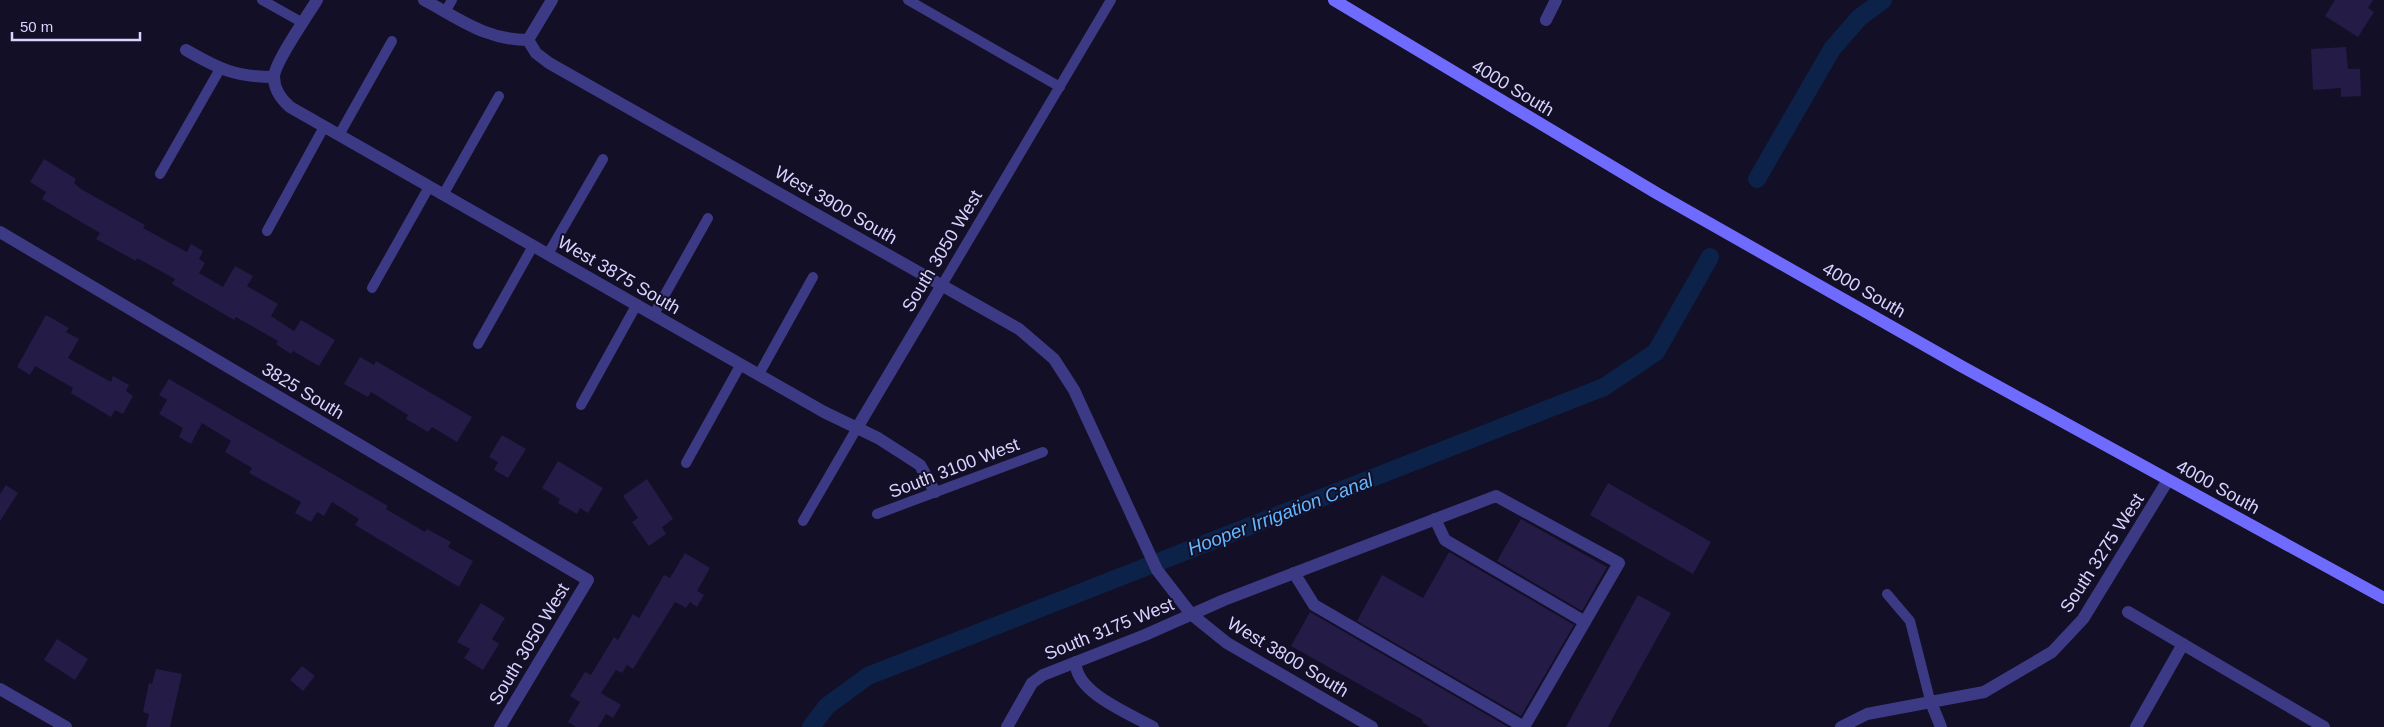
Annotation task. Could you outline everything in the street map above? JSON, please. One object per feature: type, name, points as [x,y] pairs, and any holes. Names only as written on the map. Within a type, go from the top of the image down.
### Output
[{"type":"main road","name":"4000 South","points":[[1334,0],[1658,194],[2168,480],[2384,598]]},
{"type":"street","points":[[186,50],[220,69],[253,77],[274,77],[276,68],[317,0]]},
{"type":"street","points":[[424,0],[483,33],[510,40],[528,40],[552,0]]},
{"type":"street","points":[[1546,20],[1556,0]]},
{"type":"street","name":"West 3900 South","points":[[528,40],[536,53],[549,63],[1019,329],[1054,359],[1074,390],[1140,537]]},
{"type":"street","name":"West 3875 South","points":[[274,77],[279,92],[290,107],[740,364],[856,428],[878,438],[920,465],[935,492]]},
{"type":"street","name":"3825 South","points":[[0,232],[588,580]]},
{"type":"street","name":"South 3050 West","points":[[856,428],[942,286]]},
{"type":"street","name":"South 3275 West","points":[[1841,727],[1867,714],[1930,700],[1984,692],[2052,652],[2083,619],[2168,480]]},
{"type":"street","name":"South 3175 West","points":[[1007,727],[1037,679],[1191,614],[1496,496],[1619,563],[1585,622]]},
{"type":"street","points":[[1294,573],[1314,605],[1524,727],[1585,622],[1445,540],[1435,519]]},
{"type":"street","name":"West 3800 South","points":[[1140,537],[1157,570],[1191,614],[1227,643],[1372,727]]},
{"type":"street","name":"South 3050 West","points":[[500,727],[588,580]]},
{"type":"street","points":[[2128,612],[2325,726]]},
{"type":"street","points":[[2136,727],[2183,644]]},
{"type":"street","points":[[1076,662],[1078,677],[1092,692],[1153,727]]},
{"type":"street","points":[[0,689],[66,727]]},
{"type":"street","points":[[1930,700],[1941,727]]},
{"type":"lane","points":[[262,0],[303,23]]},
{"type":"lane","points":[[445,12],[452,0]]},
{"type":"lane","points":[[908,0],[1060,87]]},
{"type":"lane","name":"South 3050 West","points":[[942,286],[1112,0]]},
{"type":"lane","points":[[339,136],[392,41]]},
{"type":"lane","points":[[160,174],[220,69]]},
{"type":"lane","points":[[443,195],[500,96]]},
{"type":"lane","points":[[267,231],[324,127]]},
{"type":"lane","points":[[548,254],[603,159]]},
{"type":"lane","points":[[372,288],[429,187]]},
{"type":"lane","points":[[654,314],[708,218]]},
{"type":"lane","points":[[478,344],[533,246]]},
{"type":"lane","points":[[759,374],[813,277]]},
{"type":"lane","points":[[581,405],[636,304]]},
{"type":"lane","points":[[686,463],[740,364]]},
{"type":"lane","name":"South 3050 West","points":[[803,521],[856,428]]},
{"type":"lane","name":"South 3100 West","points":[[877,514],[1043,452]]},
{"type":"lane","points":[[1887,594],[1910,621],[1930,700]]},
{"type":"building","points":[[2335,0],[2373,0],[2368,8],[2374,12],[2358,37],[2325,16]]},
{"type":"building","points":[[2346,47],[2348,69],[2360,69],[2361,96],[2341,97],[2341,88],[2313,90],[2311,49]]},
{"type":"building","points":[[44,159],[76,179],[74,183],[81,189],[145,225],[143,228],[187,252],[191,244],[203,251],[199,259],[205,263],[199,273],[223,287],[235,266],[253,276],[247,286],[278,304],[271,316],[294,331],[301,320],[335,340],[319,366],[293,351],[291,354],[276,344],[278,341],[236,317],[234,320],[172,284],[175,279],[137,258],[136,261],[96,239],[100,233],[42,199],[46,192],[30,182]]},
{"type":"building","points":[[46,315],[69,328],[66,332],[79,339],[68,358],[111,382],[113,376],[129,385],[126,391],[133,396],[123,414],[115,410],[111,417],[71,393],[73,388],[35,366],[30,375],[17,367]]},
{"type":"building","points":[[360,357],[374,365],[376,361],[472,417],[457,442],[432,427],[428,432],[406,419],[408,415],[371,392],[368,397],[344,384]]},
{"type":"building","points":[[169,379],[388,506],[386,509],[425,532],[427,529],[451,542],[448,547],[473,561],[459,587],[355,525],[359,519],[332,502],[324,516],[317,512],[311,522],[295,513],[301,502],[249,473],[252,468],[225,452],[231,441],[202,423],[191,444],[179,437],[183,428],[159,414],[167,400],[159,395]]},
{"type":"building","points":[[502,435],[526,449],[508,478],[494,470],[498,462],[489,457]]},
{"type":"building","points":[[558,461],[603,488],[588,513],[580,508],[577,514],[558,503],[560,499],[542,488]]},
{"type":"building","points":[[647,479],[673,519],[662,527],[666,534],[649,546],[632,522],[638,518],[623,496]]},
{"type":"building","points":[[1608,483],[1711,542],[1693,574],[1590,515]]},
{"type":"building","points":[[6,485],[18,493],[0,521],[0,494]]},
{"type":"building","points":[[1521,519],[1607,567],[1582,611],[1497,561]]},
{"type":"building","points":[[1449,552],[1574,625],[1521,716],[1357,621],[1382,575],[1423,598]]},
{"type":"building","points":[[685,553],[710,568],[697,591],[704,595],[697,607],[690,602],[686,608],[675,602],[633,669],[627,665],[622,673],[616,670],[601,693],[621,705],[613,718],[606,714],[598,727],[576,727],[568,722],[580,702],[570,696],[585,672],[591,675],[614,637],[618,640],[633,614],[639,618],[664,575],[670,578]]},
{"type":"building","points":[[1638,595],[1671,613],[1608,727],[1566,727]]},
{"type":"building","points":[[481,603],[505,618],[492,639],[499,644],[483,670],[464,658],[470,649],[457,642]]},
{"type":"building","points":[[1310,612],[1508,727],[1430,727],[1422,722],[1423,720],[1291,646]]},
{"type":"building","points":[[57,639],[88,659],[75,680],[44,660]]},
{"type":"building","points":[[302,666],[315,676],[303,691],[290,680]]},
{"type":"building","points":[[156,669],[182,674],[170,727],[146,727],[149,714],[143,712],[149,683],[152,684]]},
{"type":"waterway","name":"Hooper Irrigation Canal","points":[[1757,179],[1832,49],[1859,18],[1883,0]]},
{"type":"waterway","name":"Hooper Irrigation Canal","points":[[811,727],[827,706],[868,676],[1604,387],[1656,352],[1710,257]]}]
